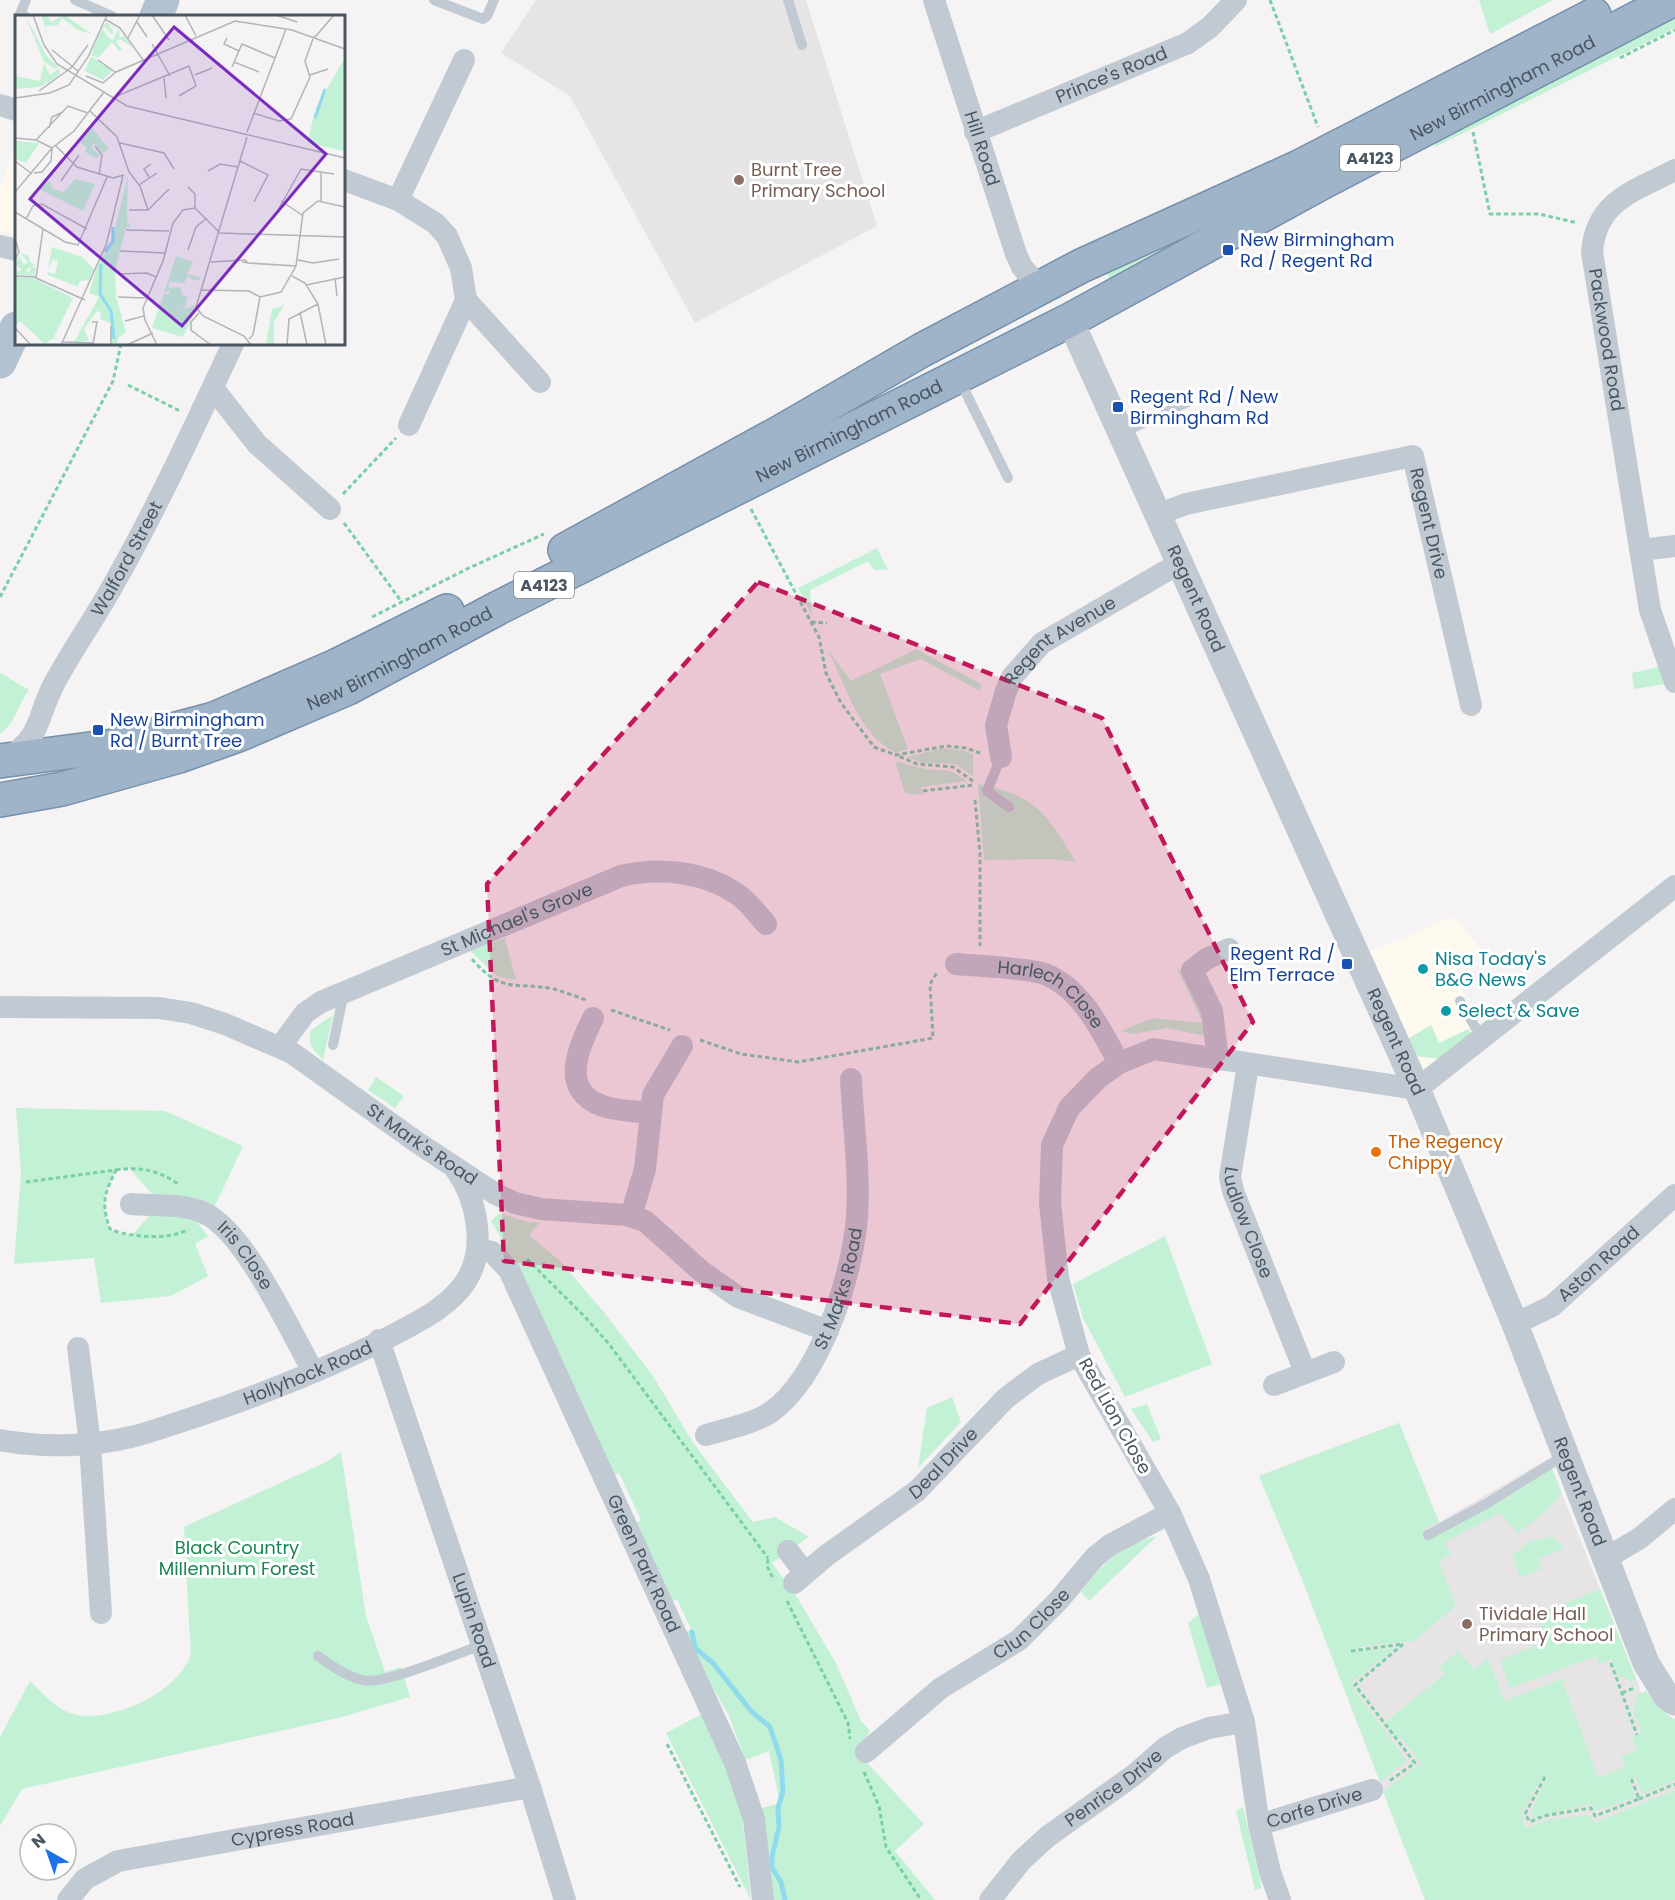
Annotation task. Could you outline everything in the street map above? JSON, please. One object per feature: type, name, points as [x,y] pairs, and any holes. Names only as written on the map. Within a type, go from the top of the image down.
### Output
[{"type":"highway","name":"New Birmingham Road","points":[[0,800],[62,789],[179,756],[238,735],[566,549],[777,434],[922,350],[1081,266],[1299,167],[1622,0]]},
{"type":"highway","name":"New Birmingham Road","points":[[3,761],[113,746],[214,719],[342,677],[498,608],[1070,320],[1323,182],[1672,0]]},
{"type":"highway","points":[[1041,289],[1070,320]]},
{"type":"highway","points":[[777,434],[1028,316],[1070,320]]},
{"type":"main road","points":[[156,15],[163,0]]},
{"type":"main road","points":[[0,362],[15,330]]},
{"type":"street","name":"Hill Road","points":[[934,0],[1016,254],[1022,267],[1041,289]]},
{"type":"street","name":"Prince's Road","points":[[975,132],[1188,43],[1210,27],[1236,0]]},
{"type":"street","points":[[398,200],[464,60]]},
{"type":"street","points":[[0,105],[15,110]]},
{"type":"street","points":[[1594,231],[1613,203],[1675,170]]},
{"type":"street","points":[[345,180],[398,200],[435,223],[447,236],[461,268],[466,300],[540,382]]},
{"type":"street","name":"Packwood Road","points":[[1594,231],[1592,252],[1650,610],[1675,682]]},
{"type":"street","points":[[0,246],[15,250]]},
{"type":"street","points":[[409,425],[466,300]]},
{"type":"street","name":"Regent Road","points":[[1070,320],[1417,1089],[1515,1324],[1646,1664],[1667,1696],[1675,1702]]},
{"type":"street","name":"Walford Street","points":[[3,761],[24,747],[38,727],[44,704],[116,581],[233,345]]},
{"type":"street","points":[[213,387],[257,444],[330,509]]},
{"type":"street","name":"Regent Drive","points":[[1159,514],[1186,504],[1413,456],[1471,705]]},
{"type":"street","points":[[1640,550],[1675,546]]},
{"type":"street","name":"Regent Avenue","points":[[1001,757],[996,725],[1006,691],[1012,677],[1042,643],[1180,563]]},
{"type":"street","points":[[38,727],[49,742],[69,751]]},
{"type":"street","name":"St Michael's Grove","points":[[280,1047],[305,1013],[321,1002],[621,876],[641,871],[681,873],[721,886],[737,894],[765,924]]},
{"type":"street","points":[[1417,1089],[1675,886]]},
{"type":"street","points":[[1218,1060],[1218,1040],[1212,1011],[1192,970],[1208,958],[1229,949]]},
{"type":"street","name":"Harlech Close","points":[[949,966],[1045,974],[1076,996],[1091,1014],[1119,1063]]},
{"type":"street","name":"St Mark's Road","points":[[0,1007],[159,1008],[191,1013],[217,1021],[292,1053],[455,1168],[503,1197],[541,1209],[631,1216],[645,1221],[664,1235],[701,1271],[738,1298],[828,1331]]},
{"type":"street","points":[[593,1018],[576,1060],[574,1073],[579,1086],[588,1097],[603,1106],[650,1113]]},
{"type":"street","points":[[631,1216],[645,1169],[653,1095],[687,1042]]},
{"type":"street","name":"Red Lion Close","points":[[1280,1900],[1270,1872],[1259,1824],[1244,1722],[1200,1579],[1170,1513],[1079,1354],[1058,1278],[1050,1203],[1052,1145],[1069,1108],[1098,1078],[1119,1063],[1154,1048],[1248,1065],[1417,1089]]},
{"type":"street","name":"Ludlow Close","points":[[1248,1065],[1230,1177],[1233,1191],[1305,1372]]},
{"type":"street","name":"St Marks Road","points":[[706,1435],[769,1414],[785,1400],[817,1356],[828,1331],[848,1267],[857,1218],[850,1079]]},
{"type":"street","name":"Hollyhock Road","points":[[455,1168],[469,1193],[478,1244]]},
{"type":"street","name":"Aston Road","points":[[1515,1324],[1552,1306],[1675,1195]]},
{"type":"street","name":"Hollyhock Road","points":[[0,1440],[26,1445],[90,1444],[132,1437],[210,1412],[313,1371],[427,1317],[466,1281],[476,1259],[479,1220],[492,1204],[503,1197]]},
{"type":"street","name":"Iris Close","points":[[131,1204],[201,1211],[226,1226],[247,1256],[313,1371]]},
{"type":"street","name":"Green Park Road","points":[[478,1244],[492,1252],[509,1270],[735,1763],[754,1819],[763,1900]]},
{"type":"street","name":"Lupin Road","points":[[379,1340],[530,1787],[565,1900]]},
{"type":"street","points":[[78,1348],[90,1444],[101,1613]]},
{"type":"street","name":"Deal Drive","points":[[790,1585],[917,1491],[1006,1398],[1038,1374],[1079,1354]]},
{"type":"street","points":[[1274,1385],[1334,1362]]},
{"type":"street","points":[[1605,1559],[1640,1538],[1675,1509]]},
{"type":"street","name":"Clun Close","points":[[859,1754],[881,1725],[1019,1640],[1053,1607],[1095,1557],[1110,1545],[1170,1513]]},
{"type":"street","points":[[778,1556],[790,1585]]},
{"type":"street","name":"Penrice Drive","points":[[992,1888],[1047,1837],[1134,1775],[1165,1748],[1182,1738],[1209,1728],[1244,1722]]},
{"type":"street","name":"Cypress Road","points":[[68,1900],[85,1879],[118,1861],[530,1787]]},
{"type":"street","name":"Corfe Drive","points":[[1259,1824],[1377,1788]]},
{"type":"lane","points":[[22,15],[20,14],[26,0]]},
{"type":"lane","points":[[75,0],[110,15]]},
{"type":"lane","points":[[434,0],[483,19],[487,16],[494,0]]},
{"type":"lane","points":[[788,0],[802,45]]},
{"type":"lane","points":[[958,377],[1008,478]]},
{"type":"lane","points":[[1122,433],[1188,402]]},
{"type":"lane","points":[[1001,757],[987,791],[1009,807]]},
{"type":"lane","points":[[333,1045],[344,992]]},
{"type":"lane","points":[[1460,1001],[1482,1039]]},
{"type":"lane","points":[[1428,1534],[1486,1504],[1565,1455]]},
{"type":"lane","points":[[318,1656],[333,1667],[364,1681],[386,1678],[482,1645]]},
{"type":"path","points":[[1270,0],[1319,129]]},
{"type":"path","points":[[1464,137],[1474,132],[1490,214],[1539,214],[1569,219],[1594,231]]},
{"type":"path","points":[[0,597],[113,381],[121,345]]},
{"type":"path","points":[[128,385],[198,419]]},
{"type":"path","points":[[401,601],[346,525],[330,509],[409,425]]},
{"type":"path","points":[[748,502],[819,637],[826,673],[841,703],[874,747],[917,765],[953,767],[973,781]]},
{"type":"path","points":[[370,619],[401,601],[553,530]]},
{"type":"path","points":[[811,622],[827,623]]},
{"type":"path","points":[[896,755],[946,746],[966,748],[1001,757]]},
{"type":"path","points":[[922,790],[973,784],[980,854],[980,951]]},
{"type":"path","points":[[687,1042],[741,1054],[798,1062],[933,1038],[930,984],[934,974],[949,966]]},
{"type":"path","points":[[524,1256],[609,1344],[778,1556],[767,1566],[790,1585],[848,1723],[879,1806],[886,1847],[921,1900]]},
{"type":"path","points":[[1351,1651],[1403,1644],[1354,1685],[1415,1764],[1377,1788]]},
{"type":"path","points":[[1611,1663],[1638,1735]]},
{"type":"path","points":[[1622,1694],[1639,1686]]},
{"type":"path","points":[[667,1744],[742,1890]]},
{"type":"path","points":[[1545,1777],[1525,1814],[1530,1822],[1543,1816],[1591,1808],[1595,1816],[1675,1784]]},
{"type":"path","points":[[1631,1778],[1640,1798]]},
{"type":"highlighted area","points":[[758,582],[1102,718],[1253,1022],[1020,1324],[504,1261],[487,884]]},
{"type":"shaded area","name":"Burnt Tree Primary School","points":[[536,0],[806,0],[877,226],[695,323],[570,96],[501,53]]},
{"type":"shaded area","points":[[15,148],[15,236],[0,230],[0,189]]},
{"type":"shaded area","points":[[1454,916],[1479,947],[1453,973],[1480,1027],[1417,1089],[1358,957]]},
{"type":"shaded area","name":"Tividale Hall Primary School","points":[[1399,1423],[1439,1522],[1548,1459],[1675,1776],[1675,1790],[1594,1823],[1547,1820],[1526,1828],[1521,1815],[1409,1858],[1300,1574],[1259,1476]]},
{"type":"green space","points":[[1479,0],[1553,0],[1490,34]]},
{"type":"green space","points":[[1675,15],[1675,28],[1435,147],[1431,139]]},
{"type":"green space","points":[[1282,192],[1112,284],[1105,270]]},
{"type":"green space","points":[[877,548],[888,570],[874,570],[868,561],[810,590],[812,615],[798,588]]},
{"type":"green space","points":[[916,649],[981,684],[980,691],[921,659],[880,674],[908,749],[896,753],[883,745],[863,722],[828,650],[851,681]]},
{"type":"green space","points":[[1659,667],[1665,684],[1634,689],[1632,673]]},
{"type":"green space","points":[[0,673],[29,690],[13,719],[0,734]]},
{"type":"green space","points":[[942,748],[973,754],[973,776],[955,764],[922,763],[907,757]]},
{"type":"green space","points":[[895,761],[925,769],[951,771],[967,781],[921,787],[922,795],[905,793]]},
{"type":"green space","points":[[978,784],[1014,794],[1038,809],[1057,831],[1076,862],[1052,859],[984,860]]},
{"type":"green space","points":[[505,938],[516,980],[497,976],[470,951]]},
{"type":"green space","points":[[1176,966],[1188,979],[1210,1037],[1167,1028],[1133,1034],[1121,1031],[1153,1018],[1203,1023]]},
{"type":"green space","points":[[333,1015],[323,1060],[312,1046],[311,1030]]},
{"type":"green space","points":[[1431,1025],[1439,1043],[1468,1029],[1472,1034],[1441,1059],[1413,1056],[1406,1040]]},
{"type":"green space","points":[[376,1077],[404,1096],[395,1108],[368,1090]]},
{"type":"green space","points":[[16,1108],[165,1111],[243,1146],[214,1208],[152,1194],[129,1168],[116,1170],[106,1192],[105,1212],[110,1229],[121,1234],[132,1235],[152,1213],[163,1213],[196,1221],[208,1236],[195,1244],[208,1276],[171,1296],[101,1303],[94,1258],[14,1264],[21,1174]]},
{"type":"green space","points":[[500,1213],[528,1222],[540,1222],[529,1235],[559,1260],[603,1311],[653,1376],[694,1444],[753,1522],[775,1517],[809,1537],[772,1563],[795,1594],[836,1663],[861,1721],[870,1731],[857,1752],[924,1824],[895,1851],[935,1900],[773,1900],[762,1808],[780,1803],[769,1751],[745,1760],[729,1716],[683,1634],[691,1629],[677,1599],[669,1604],[633,1525],[641,1520],[619,1473],[610,1476],[502,1240],[491,1221]]},
{"type":"green space","points":[[1165,1236],[1212,1364],[1125,1397],[1083,1318],[1073,1284]]},
{"type":"green space","points":[[952,1397],[961,1422],[918,1468],[927,1408]]},
{"type":"green space","points":[[1147,1404],[1161,1439],[1153,1442],[1131,1409]]},
{"type":"green space","points":[[1399,1423],[1439,1522],[1425,1528],[1430,1539],[1498,1503],[1552,1469],[1562,1493],[1548,1509],[1518,1533],[1500,1513],[1445,1542],[1451,1554],[1439,1562],[1456,1606],[1414,1641],[1363,1646],[1348,1652],[1395,1648],[1350,1684],[1407,1761],[1380,1782],[1300,1574],[1259,1476]]},
{"type":"green space","name":"Black Country Millennium Forest","points":[[341,1452],[366,1616],[385,1672],[401,1667],[410,1697],[342,1717],[22,1789],[0,1826],[0,1737],[30,1681],[59,1707],[70,1713],[85,1716],[102,1715],[121,1710],[156,1694],[183,1670],[190,1656],[184,1527],[328,1461]]},
{"type":"green space","points":[[1157,1536],[1089,1601],[1081,1592],[1114,1556],[1133,1544]]},
{"type":"green space","points":[[1549,1537],[1556,1539],[1564,1548],[1538,1559],[1541,1569],[1520,1577],[1512,1555],[1531,1541]]},
{"type":"green space","points":[[1600,1589],[1636,1679],[1631,1681],[1617,1674],[1612,1659],[1599,1664],[1596,1656],[1510,1688],[1500,1660],[1547,1641],[1537,1615]]},
{"type":"green space","points":[[1200,1613],[1220,1684],[1207,1688],[1188,1623]]},
{"type":"green space","points":[[1458,1651],[1474,1670],[1488,1658],[1504,1701],[1562,1679],[1598,1778],[1625,1767],[1621,1756],[1637,1750],[1632,1736],[1642,1733],[1634,1712],[1638,1694],[1646,1691],[1669,1716],[1675,1719],[1675,1780],[1643,1794],[1635,1777],[1629,1780],[1635,1797],[1596,1811],[1593,1804],[1533,1817],[1531,1812],[1549,1774],[1540,1781],[1521,1814],[1526,1828],[1547,1820],[1589,1815],[1594,1823],[1675,1790],[1675,1900],[1425,1900],[1383,1792],[1421,1763],[1400,1736],[1396,1739],[1384,1723],[1445,1674],[1439,1667]]},
{"type":"green space","points":[[702,1714],[741,1805],[751,1900],[666,1733]]},
{"type":"green space","points":[[1243,1807],[1262,1888],[1255,1890],[1236,1811]]},
{"type":"waterway","points":[[692,1632],[695,1648],[713,1663],[751,1711],[770,1727],[781,1760],[783,1791],[778,1808],[779,1827],[772,1857],[772,1868],[781,1882],[785,1900]]},
{"type":"place","name":"Burnt Tree Primary School","points":[[739,180]]},
{"type":"place","name":"New Birmingham Rd / Regent Rd","points":[[1228,250]]},
{"type":"place","name":"Regent Rd / New Birmingham Rd","points":[[1118,407]]},
{"type":"place","name":"New Birmingham Rd / Burnt Tree","points":[[98,730]]},
{"type":"place","name":"Regent Rd / Elm Terrace","points":[[1347,964]]},
{"type":"place","name":"Nisa Today's B&G News","points":[[1423,969]]},
{"type":"place","name":"Select & Save","points":[[1446,1011]]},
{"type":"place","name":"The Regency Chippy","points":[[1376,1152]]},
{"type":"place","name":"Tividale Hall Primary School","points":[[1467,1624]]}]
